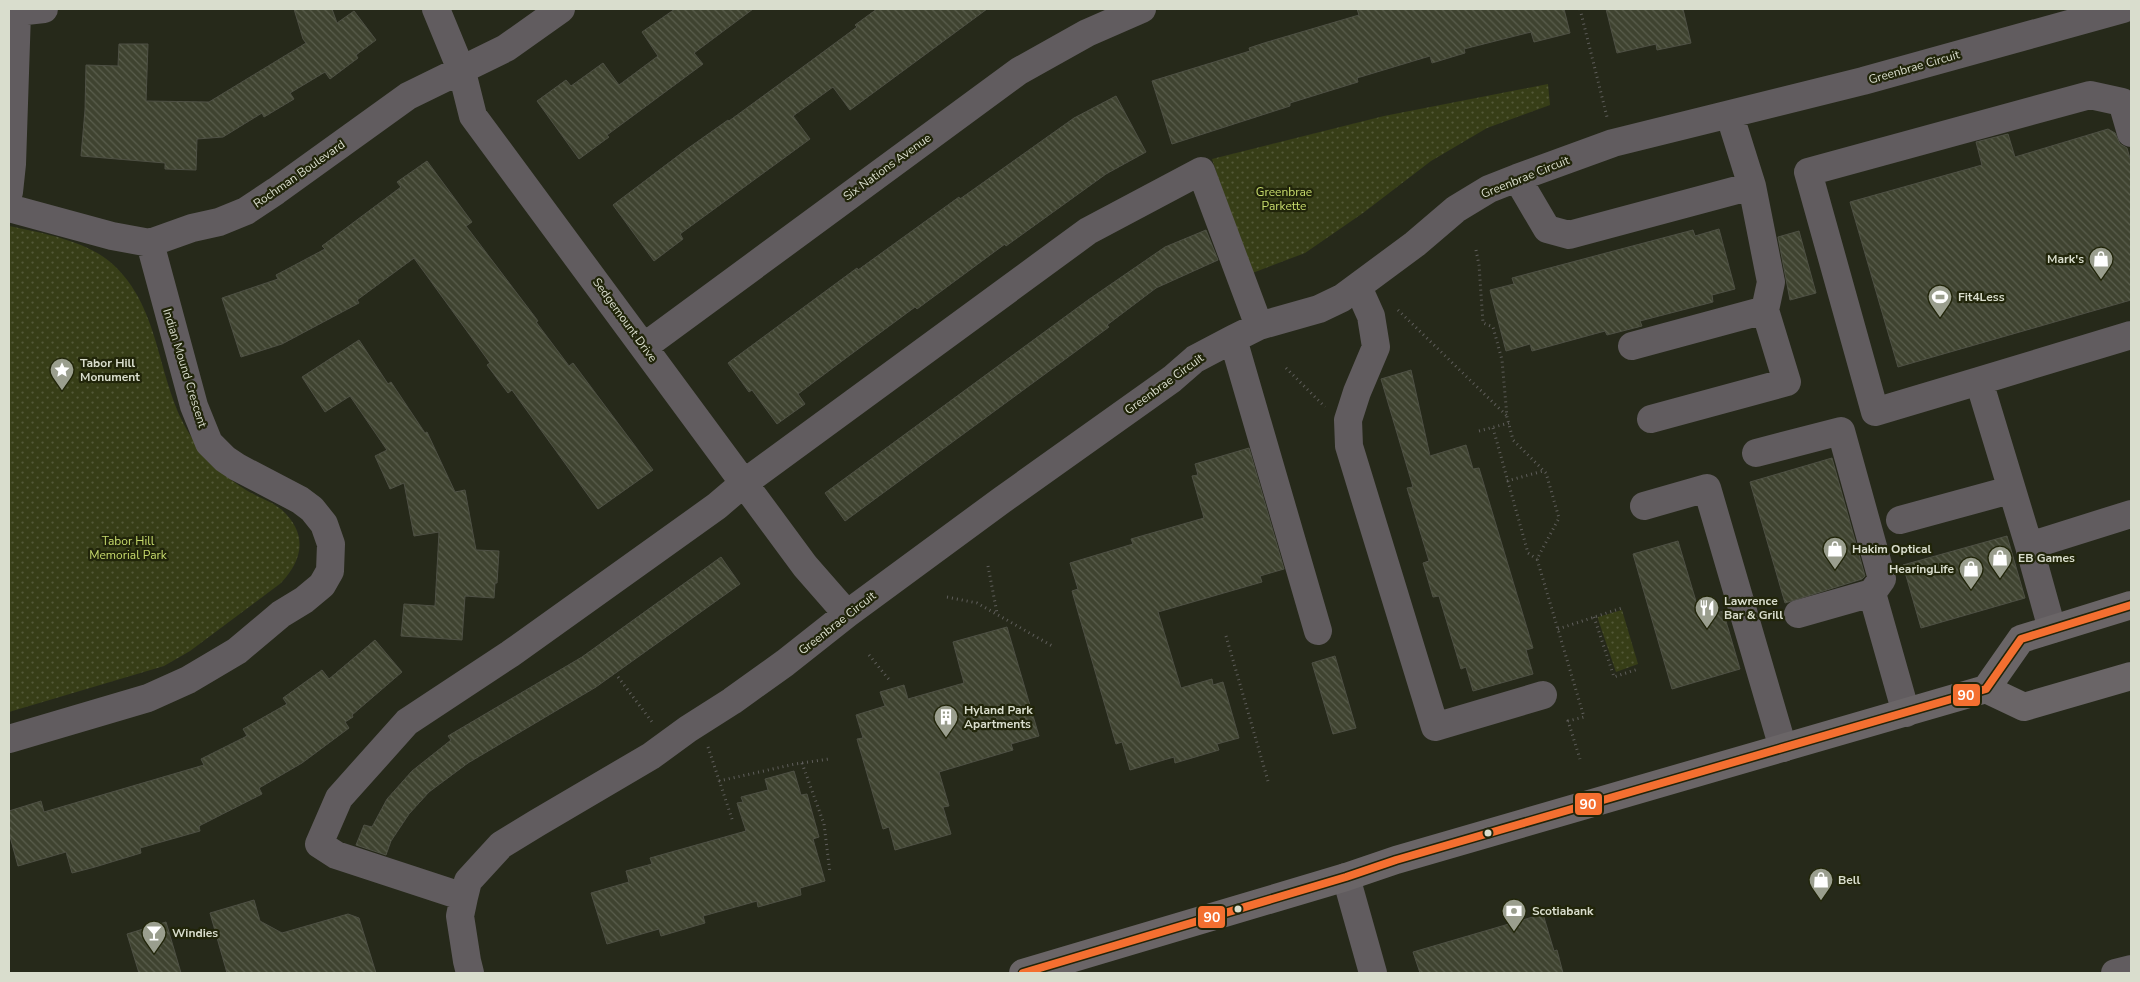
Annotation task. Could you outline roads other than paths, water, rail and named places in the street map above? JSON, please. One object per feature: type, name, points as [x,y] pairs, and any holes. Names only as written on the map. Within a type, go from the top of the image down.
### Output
[{"type":"main road","points":[[1023,973],[1346,877],[1396,860],[1986,689],[2021,639],[2131,605]]},
{"type":"main road","points":[[1986,689],[2024,707],[2131,676]]},
{"type":"street","points":[[9,192],[12,164],[13,11],[44,9]]},
{"type":"street","name":"Sedgemount Drive","points":[[436,9],[462,72],[473,116],[806,566],[847,614]]},
{"type":"street","name":"Rochman Boulevard","points":[[150,243],[192,228],[218,222],[246,211],[408,96],[462,72],[506,48],[561,9]]},
{"type":"street","name":"Six Nations Avenue","points":[[645,346],[1011,76],[1043,56],[1087,33],[1142,9]]},
{"type":"street","name":"Greenbrae Circuit","points":[[470,973],[466,961],[460,916],[464,897],[468,881],[501,845],[651,756],[786,663],[847,614],[1172,379],[1195,359],[1259,326],[1319,309],[1342,298],[1415,244],[1456,209],[1489,190],[1517,178],[1613,143],[1730,116],[1864,81],[2122,9]]},
{"type":"street","points":[[2131,133],[2122,102],[2090,95],[1808,172],[1875,412],[2131,334]]},
{"type":"street","points":[[1651,419],[1787,382],[1765,310],[1771,282],[1752,186],[1730,116]]},
{"type":"street","points":[[464,897],[336,855],[318,844],[339,798],[407,722],[518,648],[717,506],[744,483],[1088,231],[1201,171],[1259,326]]},
{"type":"street","points":[[1517,178],[1547,229],[1569,235],[1752,186]]},
{"type":"street","points":[[9,208],[112,236],[150,243]]},
{"type":"street","name":"Indian Mound Crescent","points":[[9,739],[139,700],[188,680],[237,651],[281,614],[304,600],[322,585],[330,571],[331,544],[324,524],[312,509],[300,500],[237,467],[225,459],[209,443],[194,406],[150,243]]},
{"type":"street","points":[[1364,282],[1376,347],[1356,392],[1348,420],[1349,446],[1435,727],[1543,695]]},
{"type":"street","points":[[1632,346],[1765,310]]},
{"type":"street","points":[[1233,338],[1318,631]]},
{"type":"street","points":[[1979,381],[2052,629]]},
{"type":"street","points":[[1756,453],[1841,431],[1882,579],[1872,593],[1798,614]]},
{"type":"street","points":[[1644,506],[1707,488],[1783,748]]},
{"type":"street","points":[[1900,520],[2010,490]]},
{"type":"street","points":[[2028,546],[2131,514]]},
{"type":"street","points":[[1872,593],[1906,713]]},
{"type":"street","points":[[1346,877],[1373,973]]},
{"type":"street","points":[[2115,973],[2131,969]]},
{"type":"place","name":"Mark's","points":[[2101,280]]},
{"type":"place","name":"Fit4Less","points":[[1940,318]]},
{"type":"place","name":"Tabor Hill Monument","points":[[62,391]]},
{"type":"place","name":"Hakim Optical","points":[[1835,570]]},
{"type":"place","name":"EB Games","points":[[2000,579]]},
{"type":"place","name":"HearingLife","points":[[1971,590]]},
{"type":"place","name":"Lawrence Bar & Grill","points":[[1707,629]]},
{"type":"place","name":"Hyland Park Apartments","points":[[946,738]]},
{"type":"place","name":"Bell","points":[[1821,901]]},
{"type":"place","name":"Scotiabank","points":[[1514,932]]},
{"type":"place","name":"Windies","points":[[154,954]]},
{"type":"park label","name":"Greenbrae Parkette","points":[[1284,199]]},
{"type":"park label","name":"Tabor Hill Memorial Park","points":[[128,548]]}]
